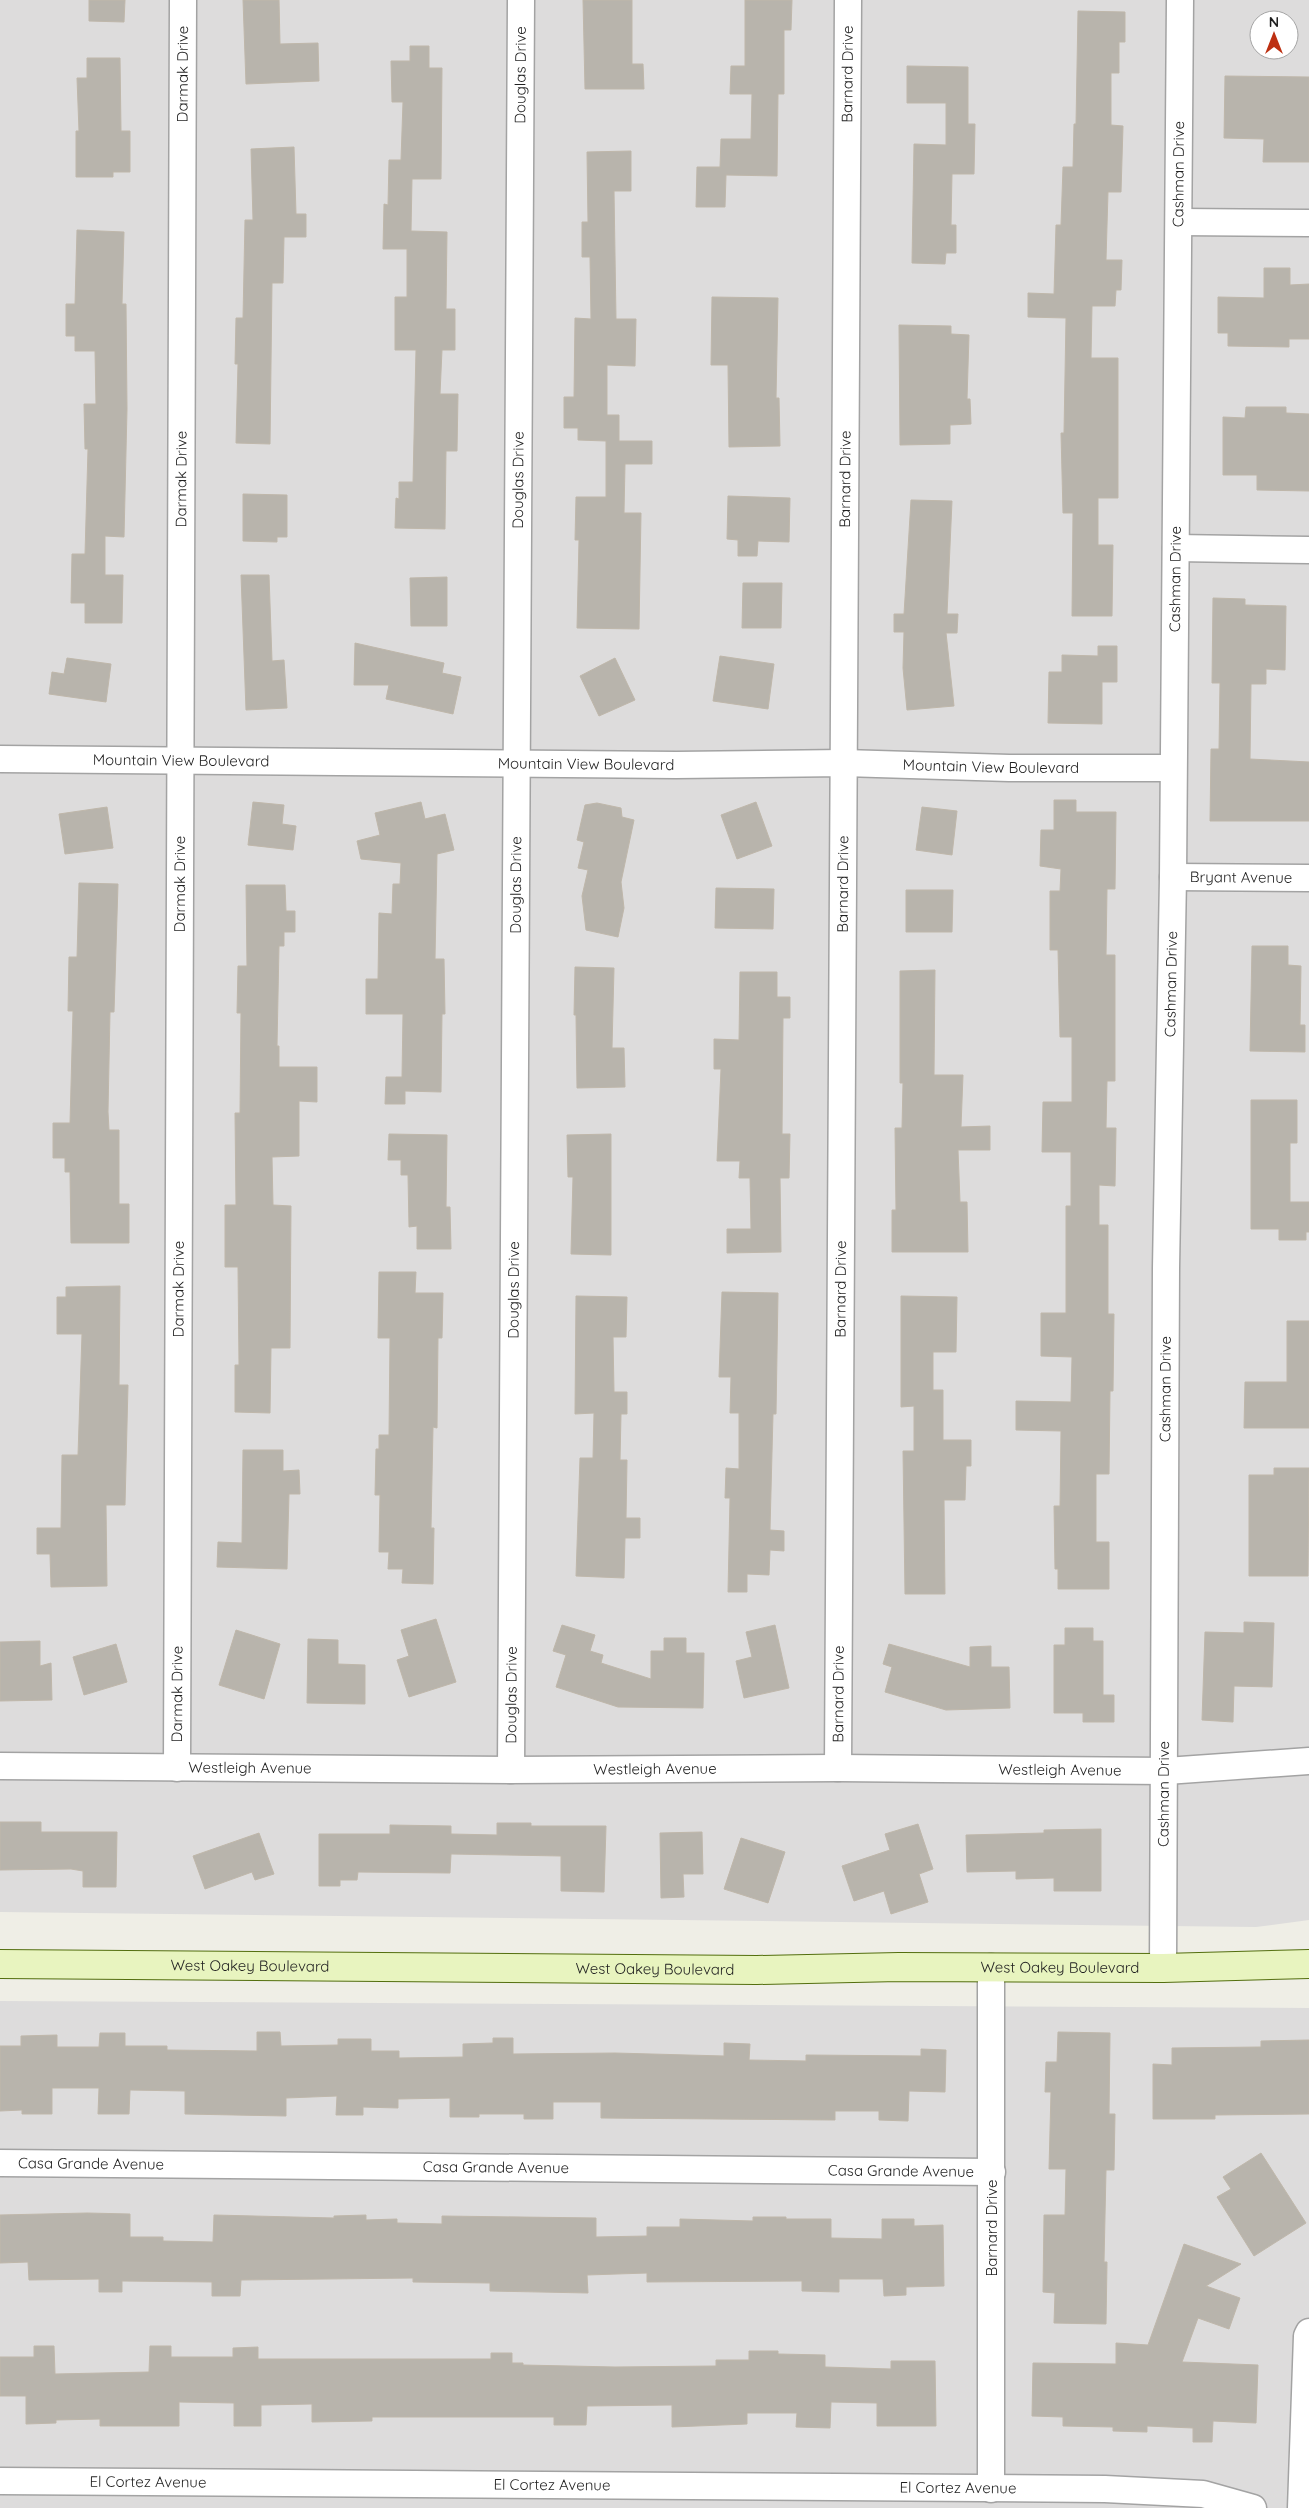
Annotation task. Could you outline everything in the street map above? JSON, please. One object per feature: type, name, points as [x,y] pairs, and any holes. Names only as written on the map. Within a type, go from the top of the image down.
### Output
[{"type":"main road","name":"West Oakey Boulevard","points":[[0,1964],[748,1970],[991,1967],[1163,1968],[1309,1964]]},
{"type":"street","name":"Darmak Drive","points":[[177,1768],[183,0]]},
{"type":"street","name":"Douglas Drive","points":[[511,1770],[521,0]]},
{"type":"street","name":"Barnard Drive","points":[[838,1768],[848,0]]},
{"type":"street","name":"Cashman Drive","points":[[1163,1968],[1166,1770],[1166,1278],[1173,877],[1180,0]]},
{"type":"street","points":[[1179,222],[1309,223]]},
{"type":"street","points":[[1176,548],[1309,550]]},
{"type":"street","name":"Mountain View Boulevard","points":[[0,759],[516,764],[844,763],[1009,768],[1173,768]]},
{"type":"street","name":"Bryant Avenue","points":[[1173,877],[1309,878]]},
{"type":"street","name":"Westleigh Avenue","points":[[0,1766],[511,1770],[838,1768],[1166,1770],[1309,1761]]},
{"type":"street","name":"Barnard Drive","points":[[991,1967],[991,2489]]},
{"type":"street","name":"Casa Grande Avenue","points":[[0,2163],[992,2172]]},
{"type":"street","points":[[1301,2508],[1307,2336],[1309,2332]]},
{"type":"street","name":"El Cortez Avenue","points":[[0,2481],[1105,2490],[1203,2494],[1253,2508]]},
{"type":"shaded area","points":[[0,0],[1309,0],[1309,1920],[1256,1927],[0,1912]]},
{"type":"shaded area","points":[[0,2001],[1309,2008],[1309,2508],[0,2508]]},
{"type":"building","points":[[89,0],[125,0],[124,22],[89,21]]},
{"type":"building","points":[[243,0],[279,0],[280,44],[318,43],[319,81],[246,84]]},
{"type":"building","points":[[583,0],[632,0],[632,64],[643,64],[644,89],[585,89]]},
{"type":"building","points":[[745,0],[792,0],[791,30],[784,30],[784,94],[778,94],[777,176],[726,175],[725,207],[696,207],[697,167],[720,167],[721,139],[751,139],[752,94],[730,94],[731,66],[745,66]]},
{"type":"building","points":[[1078,11],[1125,12],[1125,42],[1119,42],[1119,73],[1111,73],[1111,125],[1123,126],[1121,192],[1108,192],[1106,260],[1122,260],[1121,290],[1116,290],[1115,306],[1092,306],[1091,358],[1118,358],[1118,498],[1098,498],[1098,545],[1113,545],[1112,616],[1072,616],[1073,513],[1063,513],[1061,433],[1064,433],[1066,318],[1028,317],[1028,293],[1054,294],[1056,225],[1061,225],[1063,167],[1073,167],[1074,124],[1076,124]]},
{"type":"building","points":[[410,46],[429,46],[429,68],[442,68],[441,179],[412,179],[411,231],[447,232],[446,309],[455,309],[455,350],[442,350],[440,394],[458,394],[457,451],[446,451],[445,529],[395,528],[396,498],[399,499],[399,482],[413,482],[416,350],[395,350],[395,297],[407,297],[407,249],[383,249],[384,204],[388,205],[389,160],[401,160],[403,102],[392,102],[391,61],[410,61]]},
{"type":"building","points":[[87,58],[120,58],[121,131],[130,131],[130,172],[113,172],[113,177],[76,177],[76,131],[79,131],[77,78],[87,78]]},
{"type":"building","points":[[907,66],[968,67],[968,124],[975,124],[974,174],[952,174],[951,225],[956,225],[956,253],[946,253],[945,264],[912,263],[914,144],[946,145],[946,103],[907,103]]},
{"type":"building","points":[[1225,76],[1309,77],[1309,162],[1263,162],[1264,139],[1224,138]]},
{"type":"building","points":[[294,147],[296,214],[306,214],[306,237],[284,237],[283,283],[272,283],[270,444],[236,443],[238,364],[235,364],[236,318],[243,318],[245,220],[253,220],[251,149]]},
{"type":"building","points":[[631,151],[631,191],[614,191],[616,319],[636,319],[635,366],[607,365],[607,415],[619,415],[619,441],[652,441],[652,464],[625,464],[624,513],[641,513],[639,629],[577,628],[579,540],[575,540],[576,497],[606,497],[606,441],[578,440],[578,428],[564,428],[564,397],[574,397],[575,318],[591,319],[590,257],[582,257],[582,222],[588,222],[587,152]]},
{"type":"building","points":[[77,230],[124,232],[122,304],[126,304],[127,409],[124,537],[105,536],[105,575],[123,575],[122,623],[85,623],[85,603],[71,603],[72,554],[85,554],[88,449],[85,449],[84,404],[96,404],[95,351],[75,351],[75,336],[66,336],[66,304],[75,304]]},
{"type":"building","points":[[1264,268],[1290,268],[1290,285],[1309,284],[1309,339],[1289,339],[1289,347],[1228,346],[1228,333],[1218,333],[1218,297],[1264,298]]},
{"type":"building","points":[[712,297],[778,298],[776,398],[779,398],[780,446],[729,447],[728,365],[711,365]]},
{"type":"building","points":[[899,325],[951,326],[951,334],[969,335],[967,399],[970,399],[971,424],[950,425],[950,444],[900,445]]},
{"type":"building","points":[[1246,407],[1286,407],[1286,413],[1309,414],[1309,491],[1257,490],[1257,475],[1223,475],[1223,417],[1245,418]]},
{"type":"building","points":[[243,494],[287,495],[287,537],[277,537],[277,542],[243,541]]},
{"type":"building","points":[[728,496],[790,498],[789,542],[758,541],[757,556],[738,556],[738,540],[727,539]]},
{"type":"building","points":[[911,500],[952,501],[947,614],[958,614],[957,633],[946,633],[954,706],[907,710],[903,668],[904,632],[894,632],[894,614],[904,614]]},
{"type":"building","points":[[241,575],[269,575],[272,661],[284,660],[287,708],[246,710]]},
{"type":"building","points":[[447,577],[447,626],[411,626],[410,578]]},
{"type":"building","points":[[743,583],[782,583],[781,628],[742,628]]},
{"type":"building","points":[[1213,598],[1245,599],[1245,605],[1286,606],[1285,670],[1266,669],[1266,684],[1251,684],[1250,759],[1309,762],[1309,821],[1210,821],[1211,749],[1219,749],[1220,683],[1212,683]]},
{"type":"building","points":[[355,643],[444,663],[442,673],[461,677],[453,714],[386,699],[389,685],[354,685]]},
{"type":"building","points":[[1098,646],[1117,646],[1117,682],[1102,682],[1102,724],[1048,723],[1049,672],[1062,672],[1062,655],[1098,656]]},
{"type":"building","points":[[720,656],[774,664],[768,709],[713,701]]},
{"type":"building","points":[[67,658],[111,664],[106,702],[49,694],[52,672],[64,674]]},
{"type":"building","points":[[615,658],[635,700],[599,716],[580,676]]},
{"type":"building","points":[[1054,800],[1076,800],[1076,812],[1116,812],[1115,889],[1107,889],[1106,955],[1115,955],[1115,1081],[1107,1081],[1106,1128],[1116,1128],[1115,1186],[1099,1185],[1099,1225],[1108,1225],[1108,1314],[1114,1314],[1113,1391],[1110,1391],[1109,1474],[1096,1474],[1096,1542],[1109,1542],[1109,1589],[1058,1589],[1058,1569],[1055,1569],[1054,1506],[1060,1506],[1061,1431],[1016,1430],[1016,1401],[1071,1402],[1072,1357],[1041,1356],[1041,1313],[1066,1313],[1066,1206],[1071,1206],[1071,1152],[1042,1152],[1043,1102],[1072,1102],[1072,1037],[1060,1037],[1058,950],[1050,950],[1050,891],[1060,891],[1061,869],[1040,866],[1041,830],[1054,830]]},
{"type":"building","points":[[253,802],[284,805],[282,824],[296,826],[293,850],[248,845]]},
{"type":"building","points":[[421,802],[425,819],[445,814],[454,850],[437,854],[435,959],[444,959],[445,1014],[442,1014],[441,1092],[405,1091],[405,1104],[385,1104],[386,1077],[402,1077],[403,1014],[366,1014],[366,979],[378,979],[379,913],[392,914],[393,884],[400,884],[401,863],[361,859],[357,841],[380,835],[375,813]]},
{"type":"building","points":[[756,802],[772,846],[737,859],[721,815]]},
{"type":"building","points":[[597,803],[621,808],[622,817],[634,820],[621,882],[624,908],[618,937],[586,930],[582,896],[588,870],[578,868],[584,842],[577,840],[585,805]]},
{"type":"building","points":[[107,807],[113,848],[65,854],[59,814]]},
{"type":"building","points":[[922,807],[957,811],[952,855],[916,850]]},
{"type":"building","points":[[79,883],[118,884],[114,1012],[110,1012],[108,1112],[109,1130],[119,1130],[119,1204],[129,1204],[129,1243],[71,1243],[70,1172],[65,1172],[65,1158],[53,1158],[53,1123],[70,1123],[73,1011],[68,1011],[69,957],[77,957]]},
{"type":"building","points":[[246,885],[285,885],[286,911],[295,911],[295,932],[284,932],[284,946],[279,946],[277,1046],[279,1046],[279,1067],[317,1067],[317,1102],[299,1101],[299,1156],[272,1157],[273,1205],[291,1206],[290,1348],[271,1348],[270,1413],[235,1412],[235,1365],[239,1365],[238,1267],[225,1267],[225,1205],[236,1205],[235,1113],[240,1113],[241,1013],[237,1013],[238,966],[247,966]]},
{"type":"building","points":[[716,888],[774,889],[773,929],[715,928]]},
{"type":"building","points":[[906,890],[953,890],[952,932],[906,932]]},
{"type":"building","points":[[1252,946],[1288,946],[1288,965],[1301,966],[1300,1025],[1305,1025],[1305,1052],[1250,1051]]},
{"type":"building","points":[[575,967],[614,968],[612,1048],[624,1048],[625,1087],[577,1088],[576,1015],[574,1015]]},
{"type":"building","points":[[935,970],[934,1075],[963,1075],[961,1127],[990,1126],[990,1150],[958,1150],[960,1202],[967,1202],[968,1252],[892,1252],[892,1210],[896,1210],[895,1128],[902,1128],[903,1083],[900,1083],[900,971]]},
{"type":"building","points":[[740,972],[777,972],[777,997],[790,997],[790,1018],[783,1018],[782,1134],[790,1134],[789,1178],[780,1178],[781,1252],[727,1253],[727,1229],[751,1229],[750,1178],[739,1178],[740,1161],[717,1161],[721,1069],[714,1069],[714,1039],[739,1040]]},
{"type":"building","points":[[1251,1100],[1297,1100],[1297,1143],[1290,1143],[1290,1202],[1309,1202],[1309,1232],[1306,1232],[1306,1240],[1279,1240],[1279,1229],[1251,1229]]},
{"type":"building","points":[[389,1134],[447,1135],[446,1207],[450,1207],[451,1249],[417,1249],[417,1226],[409,1227],[408,1175],[401,1175],[401,1160],[388,1160]]},
{"type":"building","points":[[611,1134],[611,1255],[571,1254],[573,1177],[568,1177],[567,1135]]},
{"type":"building","points":[[379,1272],[416,1272],[415,1293],[443,1293],[442,1338],[438,1338],[437,1428],[433,1427],[431,1528],[434,1528],[433,1584],[402,1583],[403,1569],[388,1569],[389,1552],[379,1552],[380,1495],[375,1495],[376,1449],[379,1449],[379,1435],[389,1435],[390,1338],[378,1338]]},
{"type":"building","points":[[120,1286],[119,1385],[128,1385],[125,1505],[106,1505],[107,1586],[51,1587],[50,1554],[37,1554],[37,1528],[61,1528],[62,1455],[78,1455],[82,1334],[57,1334],[57,1297],[66,1297],[66,1287]]},
{"type":"building","points":[[722,1292],[778,1293],[776,1414],[773,1414],[770,1530],[784,1531],[784,1551],[770,1550],[769,1575],[747,1574],[747,1592],[728,1592],[730,1498],[725,1498],[726,1468],[739,1469],[739,1413],[730,1413],[731,1377],[719,1377]]},
{"type":"building","points":[[576,1296],[627,1297],[626,1337],[613,1337],[614,1392],[627,1392],[627,1414],[621,1414],[620,1460],[627,1460],[626,1518],[640,1518],[640,1538],[625,1538],[624,1578],[576,1576],[580,1458],[593,1458],[594,1413],[575,1414]]},
{"type":"building","points":[[901,1296],[957,1297],[956,1352],[933,1352],[933,1390],[943,1390],[943,1440],[971,1440],[971,1466],[966,1466],[965,1500],[944,1500],[945,1594],[905,1594],[903,1451],[914,1451],[914,1406],[901,1407]]},
{"type":"building","points":[[1287,1321],[1309,1321],[1309,1428],[1244,1428],[1245,1382],[1287,1382]]},
{"type":"building","points":[[243,1450],[283,1450],[283,1471],[299,1470],[300,1494],[289,1494],[287,1569],[217,1567],[218,1542],[242,1543]]},
{"type":"building","points":[[1274,1468],[1309,1468],[1308,1576],[1249,1576],[1249,1475],[1274,1475]]},
{"type":"building","points":[[436,1619],[456,1682],[409,1697],[397,1660],[409,1656],[401,1630]]},
{"type":"building","points":[[1244,1622],[1274,1623],[1272,1687],[1234,1686],[1233,1722],[1202,1720],[1205,1632],[1244,1633]]},
{"type":"building","points":[[562,1625],[595,1635],[590,1651],[603,1655],[601,1663],[651,1679],[651,1651],[664,1651],[664,1638],[686,1638],[686,1653],[704,1653],[703,1708],[618,1707],[556,1687],[566,1655],[553,1651]]},
{"type":"building","points":[[775,1625],[789,1688],[744,1698],[736,1661],[752,1657],[746,1632]]},
{"type":"building","points":[[1065,1628],[1093,1628],[1093,1641],[1103,1641],[1103,1695],[1114,1695],[1114,1722],[1083,1722],[1083,1713],[1054,1713],[1054,1645],[1065,1645]]},
{"type":"building","points":[[236,1630],[280,1644],[264,1699],[219,1685]]},
{"type":"building","points":[[308,1639],[338,1640],[338,1664],[365,1665],[365,1704],[307,1703]]},
{"type":"building","points":[[40,1641],[40,1666],[51,1663],[52,1700],[0,1701],[0,1642]]},
{"type":"building","points":[[116,1644],[127,1682],[84,1695],[73,1657]]},
{"type":"building","points":[[889,1644],[970,1667],[970,1647],[991,1646],[991,1667],[1009,1667],[1010,1708],[946,1710],[885,1692],[892,1667],[883,1664]]},
{"type":"building","points":[[0,1822],[41,1822],[41,1832],[117,1832],[116,1887],[83,1887],[83,1871],[71,1869],[0,1870]]},
{"type":"building","points":[[497,1823],[531,1823],[531,1826],[606,1826],[604,1892],[561,1891],[561,1856],[451,1854],[450,1873],[358,1872],[357,1880],[340,1880],[340,1886],[319,1886],[319,1834],[390,1834],[390,1825],[451,1826],[451,1834],[497,1835]]},
{"type":"building","points":[[918,1824],[933,1869],[919,1874],[928,1902],[891,1914],[884,1891],[854,1901],[842,1866],[890,1850],[885,1834]]},
{"type":"building","points":[[1101,1829],[1101,1891],[1054,1891],[1054,1878],[1016,1879],[1016,1871],[967,1872],[966,1835],[1044,1833],[1044,1830]]},
{"type":"building","points":[[702,1832],[703,1874],[683,1874],[684,1897],[661,1898],[660,1833]]},
{"type":"building","points":[[259,1833],[274,1874],[255,1880],[252,1872],[205,1889],[193,1856]]},
{"type":"building","points":[[741,1838],[785,1852],[768,1903],[724,1889]]},
{"type":"building","points":[[257,2032],[280,2032],[281,2046],[338,2045],[338,2039],[371,2039],[371,2051],[399,2051],[399,2058],[463,2057],[463,2044],[493,2043],[493,2038],[513,2038],[513,2054],[615,2053],[724,2056],[724,2043],[750,2044],[749,2060],[806,2061],[806,2055],[921,2056],[921,2049],[946,2050],[945,2092],[909,2091],[908,2121],[879,2120],[879,2111],[835,2111],[835,2120],[601,2118],[601,2102],[553,2102],[553,2119],[524,2119],[524,2114],[479,2114],[479,2117],[450,2117],[450,2098],[398,2099],[398,2108],[363,2107],[363,2115],[336,2115],[337,2096],[286,2098],[286,2116],[185,2114],[185,2091],[130,2090],[129,2114],[98,2114],[99,2088],[52,2088],[52,2114],[22,2114],[22,2110],[0,2111],[0,2046],[21,2046],[21,2036],[57,2035],[57,2047],[99,2047],[100,2033],[125,2033],[125,2046],[167,2046],[167,2050],[257,2051]]},
{"type":"building","points":[[1058,2032],[1110,2033],[1109,2114],[1115,2114],[1114,2170],[1106,2170],[1104,2262],[1107,2262],[1106,2324],[1054,2323],[1055,2293],[1043,2292],[1044,2215],[1065,2215],[1066,2169],[1049,2169],[1051,2092],[1045,2092],[1046,2062],[1057,2062]]},
{"type":"building","points":[[1309,2040],[1309,2114],[1215,2115],[1215,2119],[1153,2119],[1153,2064],[1172,2065],[1172,2048],[1261,2047],[1261,2041]]},
{"type":"building","points":[[1261,2153],[1306,2223],[1254,2256],[1217,2197],[1231,2189],[1223,2177]]},
{"type":"building","points":[[130,2214],[130,2237],[163,2237],[163,2241],[213,2242],[214,2215],[334,2218],[334,2216],[366,2215],[366,2220],[397,2219],[397,2223],[442,2224],[442,2216],[596,2218],[596,2237],[647,2236],[647,2227],[680,2227],[680,2219],[753,2221],[753,2217],[786,2217],[786,2219],[831,2219],[831,2238],[882,2239],[882,2219],[914,2219],[914,2226],[943,2225],[944,2286],[906,2287],[906,2295],[884,2296],[883,2279],[839,2279],[839,2292],[802,2291],[802,2281],[647,2282],[647,2273],[587,2275],[588,2293],[490,2291],[490,2283],[413,2282],[413,2278],[241,2280],[240,2296],[212,2296],[212,2282],[122,2281],[122,2292],[99,2292],[99,2279],[29,2280],[28,2262],[0,2263],[0,2215]]},
{"type":"building","points":[[1184,2244],[1241,2264],[1206,2286],[1240,2298],[1229,2329],[1198,2318],[1182,2362],[1258,2365],[1256,2423],[1213,2421],[1212,2442],[1193,2442],[1193,2428],[1147,2426],[1147,2432],[1113,2431],[1113,2427],[1063,2426],[1063,2417],[1032,2416],[1033,2363],[1116,2364],[1116,2343],[1148,2345]]},
{"type":"building","points":[[34,2346],[54,2346],[55,2374],[149,2372],[150,2346],[171,2346],[171,2357],[233,2357],[233,2348],[258,2347],[258,2359],[491,2359],[491,2353],[512,2353],[512,2363],[523,2363],[523,2365],[615,2367],[716,2366],[716,2360],[749,2360],[749,2351],[778,2351],[778,2354],[825,2355],[825,2367],[891,2369],[891,2361],[935,2361],[936,2426],[877,2426],[877,2403],[831,2402],[830,2428],[796,2427],[797,2413],[747,2413],[747,2424],[672,2427],[672,2405],[587,2406],[586,2425],[554,2425],[554,2417],[372,2417],[372,2421],[312,2422],[312,2404],[261,2405],[261,2426],[234,2426],[234,2403],[179,2402],[179,2426],[100,2426],[100,2419],[56,2420],[56,2423],[26,2424],[26,2396],[0,2396],[0,2357],[34,2357]]}]
